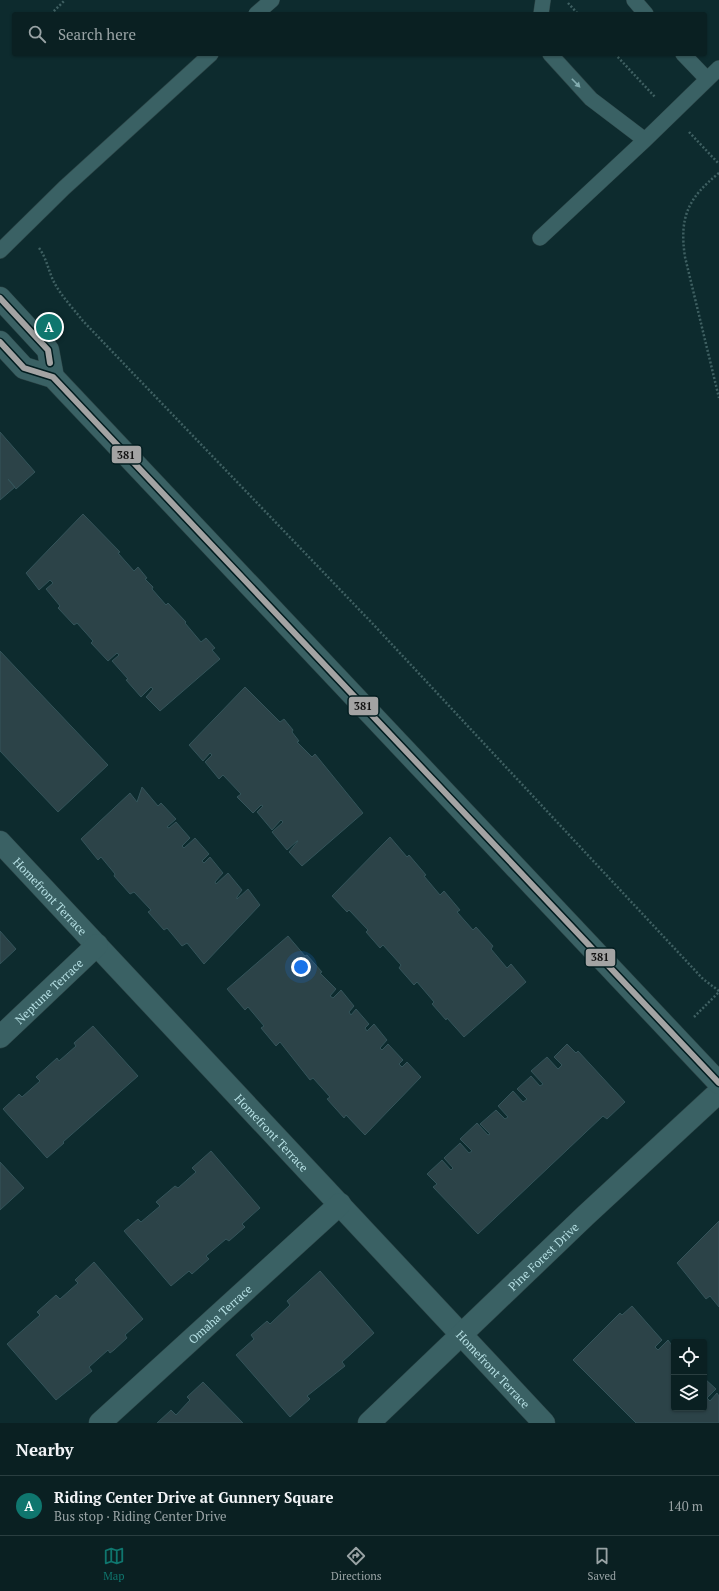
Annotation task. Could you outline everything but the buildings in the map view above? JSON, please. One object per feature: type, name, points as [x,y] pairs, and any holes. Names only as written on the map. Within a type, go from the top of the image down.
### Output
[{"type":"street","points":[[0,298],[48,350],[53,377]]},
{"type":"street","points":[[0,342],[24,368],[53,377],[719,1083]]},
{"type":"street","name":"Homefront Terrace","points":[[0,842],[544,1423]]},
{"type":"street","name":"Neptune Terrace","points":[[0,1037],[97,945]]},
{"type":"street","name":"Pine Forest Drive","points":[[369,1423],[585,1216],[719,1092]]},
{"type":"street","name":"Omaha Terrace","points":[[100,1423],[340,1204]]},
{"type":"lane","points":[[258,12],[272,0]]},
{"type":"lane","points":[[541,12],[543,0]]},
{"type":"lane","points":[[634,0],[644,12]]},
{"type":"lane","points":[[0,251],[64,188],[209,56]]},
{"type":"lane","points":[[552,56],[591,99],[645,140]]},
{"type":"lane","points":[[685,56],[707,80]]},
{"type":"lane","points":[[540,238],[645,140],[719,68]]},
{"type":"path","points":[[53,12],[65,0]]},
{"type":"path","points":[[566,0],[576,12]]},
{"type":"path","points":[[617,56],[656,99]]},
{"type":"path","points":[[684,126],[719,164]]},
{"type":"path","points":[[719,173],[706,183],[694,198],[685,216],[682,237],[685,257],[719,398]]},
{"type":"path","points":[[23,230],[44,253],[54,281],[64,297],[83,321],[378,629],[703,979],[719,992],[690,1021]]},
{"type":"transit line","name":"381","points":[[0,298],[48,350],[50,363]]},
{"type":"transit line","name":"381","points":[[0,342],[24,368],[53,377],[719,1083]]},
{"type":"place","name":"Riding Center Drive at Gunnery Square","points":[[49,327]]}]
